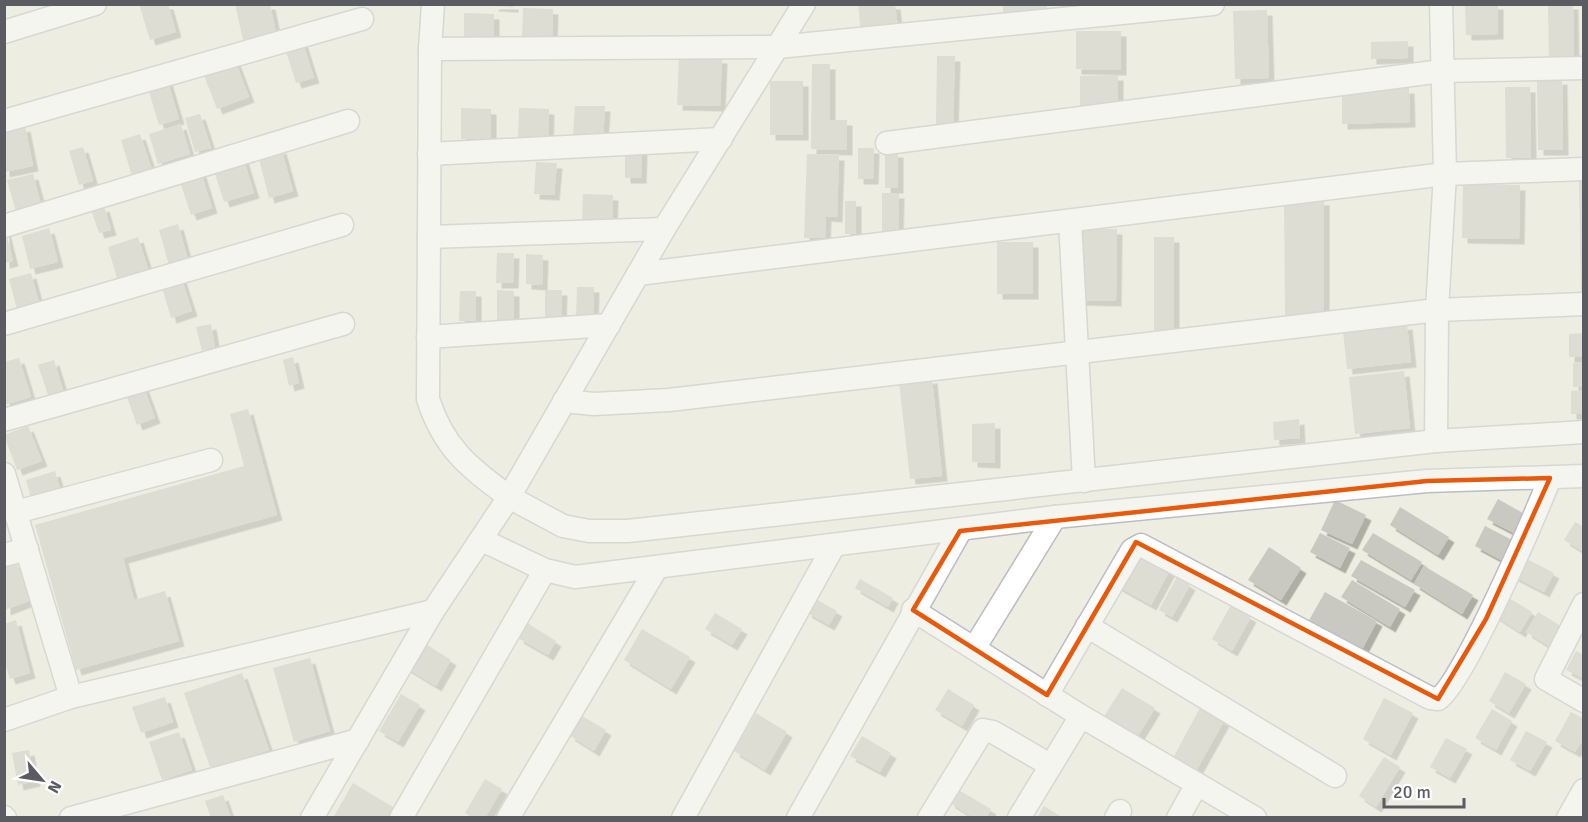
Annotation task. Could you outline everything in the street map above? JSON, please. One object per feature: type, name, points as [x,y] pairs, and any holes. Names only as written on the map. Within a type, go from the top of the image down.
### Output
[{"type":"street","points":[[4,32],[94,4]]},
{"type":"street","points":[[433,4],[430,50],[428,399],[435,422],[496,517],[545,570],[575,577],[656,569],[1055,517],[1427,481],[1584,476]]},
{"type":"street","points":[[312,818],[433,610],[496,517],[664,229],[804,4]]},
{"type":"street","points":[[430,50],[778,47],[1084,11],[1214,4]]},
{"type":"street","points":[[1436,441],[1437,310],[1445,174],[1441,4]]},
{"type":"street","points":[[4,121],[362,19]]},
{"type":"street","points":[[887,143],[1442,71],[1584,68]]},
{"type":"street","points":[[4,226],[348,121]]},
{"type":"street","points":[[429,154],[721,139]]},
{"type":"street","points":[[638,274],[1445,174],[1584,169]]},
{"type":"street","points":[[1070,221],[1084,481]]},
{"type":"street","points":[[4,324],[342,225]]},
{"type":"street","points":[[429,237],[664,229]]},
{"type":"street","points":[[564,401],[594,404],[669,400],[1437,310],[1584,304]]},
{"type":"street","points":[[4,420],[343,324]]},
{"type":"street","points":[[428,337],[609,325]]},
{"type":"street","points":[[496,517],[563,525],[589,531],[628,531],[1436,441],[1584,432]]},
{"type":"street","points":[[16,512],[211,460]]},
{"type":"street","points":[[4,474],[71,697]]},
{"type":"street","points":[[1047,695],[1132,550],[1142,545],[1430,698],[1438,699],[1448,690],[1486,619],[1551,478]]},
{"type":"street","points":[[975,647],[1055,517]]},
{"type":"street","points":[[798,818],[913,610],[960,531]]},
{"type":"street","points":[[683,818],[832,547]]},
{"type":"street","points":[[4,555],[27,549]]},
{"type":"street","points":[[508,818],[656,569]]},
{"type":"street","points":[[401,818],[545,570]]},
{"type":"street","points":[[1584,604],[1546,679],[1584,701]]},
{"type":"street","points":[[4,720],[71,697],[433,610]]},
{"type":"street","points":[[913,610],[1081,716],[1255,818]]},
{"type":"street","points":[[1087,626],[1335,776]]},
{"type":"street","points":[[1019,818],[1081,716]]},
{"type":"street","points":[[929,818],[983,730],[993,732],[1050,765]]},
{"type":"street","points":[[71,818],[358,740]]},
{"type":"street","points":[[1178,818],[1197,784]]},
{"type":"street","points":[[1568,818],[1584,790]]},
{"type":"highlighted area","points":[[1550,478],[1486,619],[1438,699],[1136,542],[1047,695],[913,610],[960,531],[1427,481]]},
{"type":"building","points":[[139,4],[168,4],[176,32],[150,40]]},
{"type":"building","points":[[235,4],[270,4],[276,33],[243,40]]},
{"type":"building","points":[[494,4],[513,4],[513,7],[493,6]]},
{"type":"building","points":[[858,4],[895,4],[898,28],[861,32]]},
{"type":"building","points":[[1003,4],[1047,4],[1047,13],[1003,14]]},
{"type":"building","points":[[1465,4],[1498,4],[1498,34],[1466,35]]},
{"type":"building","points":[[1548,4],[1573,4],[1574,64],[1549,64]]},
{"type":"building","points":[[523,8],[553,9],[552,40],[522,39]]},
{"type":"building","points":[[1267,10],[1269,78],[1235,79],[1233,11]]},
{"type":"building","points":[[464,13],[494,14],[494,44],[464,44]]},
{"type":"building","points":[[1076,31],[1121,31],[1121,70],[1076,69]]},
{"type":"building","points":[[302,40],[314,78],[296,83],[284,45]]},
{"type":"building","points":[[1408,41],[1408,58],[1371,59],[1371,42]]},
{"type":"building","points":[[679,56],[722,58],[720,106],[677,105]]},
{"type":"building","points":[[937,56],[955,56],[953,125],[936,125]]},
{"type":"building","points":[[235,60],[249,97],[217,109],[203,73]]},
{"type":"building","points":[[812,64],[830,64],[830,120],[847,120],[847,150],[811,149]]},
{"type":"building","points":[[1118,75],[1118,109],[1080,109],[1080,76]]},
{"type":"building","points":[[167,79],[179,119],[159,125],[147,85]]},
{"type":"building","points":[[1562,79],[1563,150],[1538,150],[1537,80]]},
{"type":"building","points":[[770,81],[803,81],[803,135],[770,135]]},
{"type":"building","points":[[1505,87],[1530,87],[1531,158],[1506,158]]},
{"type":"building","points":[[1409,88],[1410,122],[1342,124],[1342,90]]},
{"type":"building","points":[[575,106],[605,106],[603,137],[573,136]]},
{"type":"building","points":[[461,108],[491,109],[491,139],[461,139]]},
{"type":"building","points":[[519,108],[549,109],[548,140],[518,139]]},
{"type":"building","points":[[200,114],[211,148],[195,152],[185,118]]},
{"type":"building","points":[[181,124],[190,154],[158,164],[149,134]]},
{"type":"building","points":[[25,126],[33,166],[4,172],[4,131]]},
{"type":"building","points":[[140,134],[152,170],[132,176],[121,140]]},
{"type":"building","points":[[83,147],[93,181],[79,185],[69,151]]},
{"type":"building","points":[[281,148],[293,191],[269,198],[258,155]]},
{"type":"building","points":[[625,148],[642,148],[641,178],[625,178]]},
{"type":"building","points":[[858,148],[874,148],[873,179],[858,179]]},
{"type":"building","points":[[885,152],[898,152],[898,188],[885,188]]},
{"type":"building","points":[[242,154],[254,193],[224,202],[212,164]]},
{"type":"building","points":[[807,154],[839,155],[837,217],[826,216],[825,238],[804,238]]},
{"type":"building","points":[[536,162],[557,163],[554,195],[534,194]]},
{"type":"building","points":[[200,169],[212,208],[191,215],[178,176]]},
{"type":"building","points":[[33,174],[42,208],[17,215],[7,180]]},
{"type":"building","points":[[1579,179],[1584,179],[1584,295],[1581,295]]},
{"type":"building","points":[[1463,184],[1520,185],[1519,239],[1462,238]]},
{"type":"building","points":[[882,193],[899,193],[898,232],[882,232]]},
{"type":"building","points":[[583,194],[613,195],[612,225],[582,224]]},
{"type":"building","points":[[1284,200],[1324,200],[1324,315],[1285,315]]},
{"type":"building","points":[[845,201],[856,201],[856,234],[845,234]]},
{"type":"building","points":[[104,206],[111,230],[99,233],[91,210]]},
{"type":"building","points":[[178,224],[188,260],[169,265],[159,230]]},
{"type":"building","points":[[49,228],[58,262],[30,269],[22,236]]},
{"type":"building","points":[[1077,228],[1117,229],[1116,301],[1075,300]]},
{"type":"building","points":[[4,230],[13,261],[4,263]]},
{"type":"building","points":[[138,237],[149,272],[118,282],[108,247]]},
{"type":"building","points":[[1154,237],[1174,237],[1174,330],[1154,330]]},
{"type":"building","points":[[997,242],[1033,242],[1033,294],[997,294]]},
{"type":"building","points":[[497,253],[514,253],[513,283],[496,283]]},
{"type":"building","points":[[526,254],[543,255],[542,285],[526,284]]},
{"type":"building","points":[[31,273],[40,307],[18,313],[9,279]]},
{"type":"building","points":[[181,277],[192,311],[171,318],[161,284]]},
{"type":"building","points":[[577,287],[594,287],[593,318],[576,318]]},
{"type":"building","points":[[497,290],[514,291],[514,321],[497,321]]},
{"type":"building","points":[[545,290],[562,290],[561,320],[545,320]]},
{"type":"building","points":[[460,291],[476,291],[476,321],[459,321]]},
{"type":"building","points":[[211,324],[215,347],[202,351],[196,327]]},
{"type":"building","points":[[1407,324],[1411,362],[1347,369],[1343,331]]},
{"type":"building","points":[[1584,333],[1584,357],[1569,357],[1569,334]]},
{"type":"building","points":[[293,357],[299,383],[289,386],[283,360]]},
{"type":"building","points":[[19,358],[31,397],[4,405],[4,362]]},
{"type":"building","points":[[54,360],[64,393],[49,398],[38,365]]},
{"type":"building","points":[[1573,363],[1584,363],[1584,387],[1573,387]]},
{"type":"building","points":[[1404,371],[1410,428],[1355,434],[1349,377]]},
{"type":"building","points":[[932,378],[942,476],[910,479],[899,382]]},
{"type":"building","points":[[142,382],[155,418],[137,425],[124,389]]},
{"type":"building","points":[[1584,390],[1584,414],[1571,414],[1571,391]]},
{"type":"building","points":[[248,409],[277,515],[123,558],[134,600],[165,591],[179,641],[76,670],[35,525],[244,466],[230,414]]},
{"type":"building","points":[[1299,419],[1300,438],[1274,440],[1273,422]]},
{"type":"building","points":[[995,423],[995,463],[972,462],[972,424]]},
{"type":"building","points":[[28,426],[42,461],[17,470],[4,435]]},
{"type":"building","points":[[55,471],[60,489],[31,498],[26,480]]},
{"type":"building","points":[[1498,499],[1528,516],[1518,535],[1487,519]]},
{"type":"building","points":[[1335,500],[1366,515],[1352,544],[1321,530]]},
{"type":"building","points":[[1400,507],[1449,537],[1438,555],[1390,525]]},
{"type":"building","points":[[1575,522],[1584,527],[1584,552],[1564,540]]},
{"type":"building","points":[[1485,526],[1516,542],[1505,562],[1475,546]]},
{"type":"building","points":[[1320,533],[1350,548],[1340,568],[1310,552]]},
{"type":"building","points":[[1373,533],[1422,562],[1411,580],[1362,550]]},
{"type":"building","points":[[1269,547],[1301,568],[1281,600],[1248,580]]},
{"type":"building","points":[[1135,548],[1171,568],[1151,605],[1115,585]]},
{"type":"building","points":[[1523,557],[1554,573],[1544,592],[1513,576]]},
{"type":"building","points":[[1361,560],[1415,590],[1405,607],[1351,576]]},
{"type":"building","points":[[16,561],[31,600],[5,610],[5,566]]},
{"type":"building","points":[[1424,566],[1473,595],[1462,614],[1414,584]]},
{"type":"building","points":[[1177,577],[1190,585],[1172,617],[1159,610]]},
{"type":"building","points":[[860,579],[893,598],[888,607],[855,588]]},
{"type":"building","points":[[1352,580],[1400,609],[1390,627],[1341,597]]},
{"type":"building","points":[[1325,592],[1377,621],[1357,659],[1304,629]]},
{"type":"building","points":[[1504,595],[1532,612],[1520,632],[1492,614]]},
{"type":"building","points":[[814,598],[837,611],[829,625],[806,612]]},
{"type":"building","points":[[1231,605],[1251,617],[1232,651],[1212,639]]},
{"type":"building","points":[[1538,612],[1564,628],[1552,648],[1526,632]]},
{"type":"building","points":[[715,613],[742,629],[732,645],[705,629]]},
{"type":"building","points":[[16,620],[30,673],[10,679],[4,660],[4,624]]},
{"type":"building","points":[[527,623],[556,641],[548,655],[518,638]]},
{"type":"building","points":[[642,629],[690,657],[671,689],[624,660]]},
{"type":"building","points":[[421,641],[451,660],[436,686],[405,667]]},
{"type":"building","points":[[1576,651],[1584,655],[1584,679],[1566,670]]},
{"type":"building","points":[[310,658],[330,731],[294,742],[273,668]]},
{"type":"building","points":[[1505,672],[1526,684],[1509,713],[1489,701]]},
{"type":"building","points":[[242,673],[269,750],[211,770],[184,693]]},
{"type":"building","points":[[1122,688],[1155,708],[1135,741],[1101,721]]},
{"type":"building","points":[[948,689],[974,705],[962,726],[935,710]]},
{"type":"building","points":[[401,694],[420,705],[398,742],[379,731]]},
{"type":"building","points":[[165,697],[173,722],[141,733],[132,707]]},
{"type":"building","points":[[1384,698],[1413,713],[1391,755],[1363,739]]},
{"type":"building","points":[[1200,708],[1224,721],[1196,771],[1173,758]]},
{"type":"building","points":[[1492,709],[1512,721],[1496,750],[1475,738]]},
{"type":"building","points":[[1571,712],[1584,719],[1584,738],[1575,752],[1555,741]]},
{"type":"building","points":[[756,713],[787,732],[765,770],[734,751]]},
{"type":"building","points":[[582,716],[606,730],[594,751],[569,735]]},
{"type":"building","points":[[1526,731],[1547,742],[1530,771],[1510,760]]},
{"type":"building","points":[[179,732],[192,770],[162,780],[149,742]]},
{"type":"building","points":[[862,736],[891,753],[880,772],[850,756]]},
{"type":"building","points":[[1446,738],[1467,749],[1450,778],[1430,767]]},
{"type":"building","points":[[29,750],[35,781],[18,785],[12,753]]},
{"type":"building","points":[[1384,757],[1400,767],[1376,807],[1359,796]]},
{"type":"building","points":[[485,779],[502,789],[485,818],[473,818],[465,813]]},
{"type":"building","points":[[353,783],[398,810],[393,818],[333,818]]},
{"type":"building","points":[[957,789],[991,809],[986,818],[974,818],[949,802]]},
{"type":"building","points":[[223,795],[231,818],[211,818],[205,801]]},
{"type":"building","points":[[1044,806],[1063,818],[1037,818]]}]
